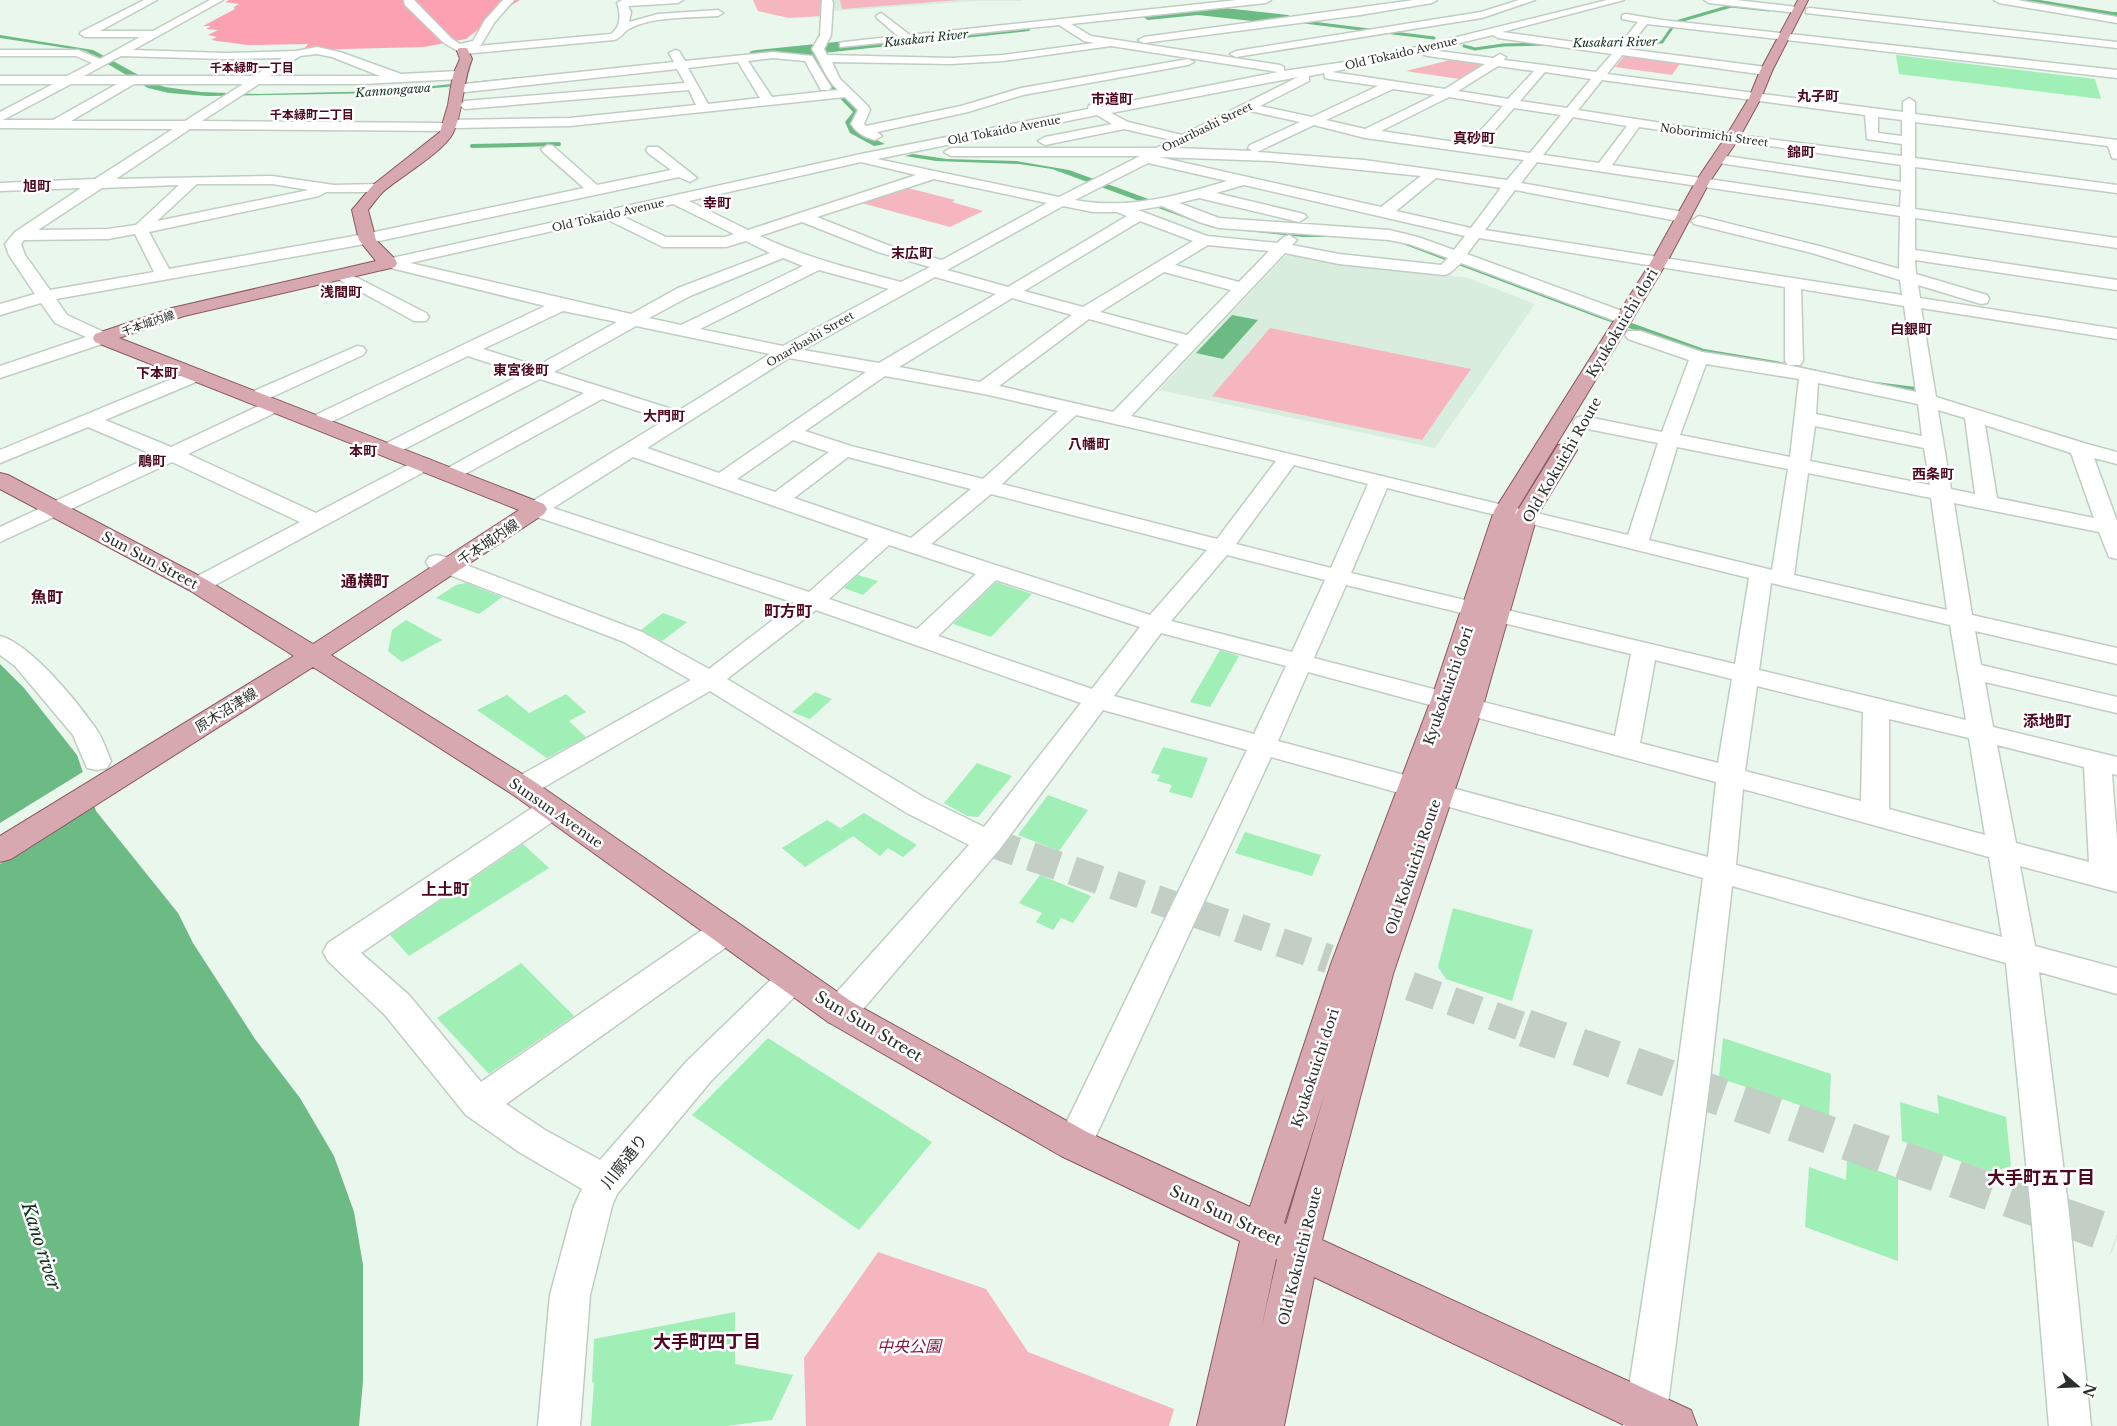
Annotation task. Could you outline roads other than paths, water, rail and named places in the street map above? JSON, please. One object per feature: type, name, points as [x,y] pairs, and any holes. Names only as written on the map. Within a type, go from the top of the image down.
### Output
[{"type":"main road","name":"Kyukokuichi dori","points":[[1516,514],[1701,210],[1760,99],[1806,5]]},
{"type":"main road","name":"Kyukokuichi dori","points":[[1760,99],[1766,71],[1790,37]]},
{"type":"main road","points":[[389,264],[365,239],[360,210],[378,188],[434,145],[450,125],[458,81],[466,59],[461,50]]},
{"type":"main road","name":"Kyukokuichi dori","points":[[1701,210],[1702,181],[1726,160]]},
{"type":"main road","name":"Kyukokuichi dori","points":[[1665,282],[1667,264],[1684,248]]},
{"type":"main road","name":"千本城内線","points":[[102,338],[178,312],[389,264]]},
{"type":"main road","name":"Old Kokuichi Route","points":[[1262,1426],[1299,1250],[1425,792],[1457,703],[1516,514],[1582,422],[1630,326]]},
{"type":"main road","name":"千本城内線","points":[[102,338],[536,509]]},
{"type":"main road","name":"Sun Sun Street","points":[[0,480],[198,585],[306,651]]},
{"type":"main road","name":"千本城内線","points":[[306,651],[536,509]]},
{"type":"main road","name":"原木沼津線","points":[[132,761],[306,651]]},
{"type":"main road","name":"Sunsun Avenue","points":[[306,651],[522,787],[792,978]]},
{"type":"main road","points":[[0,835],[132,761]]},
{"type":"main road","points":[[0,851],[132,761]]},
{"type":"main road","name":"Kyukokuichi dori","points":[[1219,1426],[1262,1230],[1348,964],[1425,792]]},
{"type":"main road","name":"Sun Sun Street","points":[[792,978],[840,1012],[1074,1144],[1262,1230],[1299,1250],[1655,1421]]},
{"type":"street","points":[[152,0],[85,34],[156,34]]},
{"type":"street","points":[[409,0],[409,3],[448,41],[461,50],[614,37],[619,35],[623,27],[626,12],[622,3],[678,0]]},
{"type":"street","points":[[424,0],[429,12],[426,18]]},
{"type":"street","points":[[461,50],[477,43],[489,22],[509,0]]},
{"type":"street","points":[[828,0],[829,8],[825,20],[825,37],[822,53],[834,80],[864,110],[857,124],[863,131],[884,140],[928,145]]},
{"type":"street","points":[[0,80],[255,81],[399,78],[458,81],[574,78],[617,74],[681,64],[746,65],[809,60],[822,53],[907,38],[1266,0]]},
{"type":"street","points":[[822,53],[951,61],[1008,57],[1360,12],[1432,0]]},
{"type":"street","points":[[863,131],[930,117],[1047,87],[1384,29],[1488,14],[1530,0]]},
{"type":"street","name":"Old Tokaido Avenue","points":[[389,264],[861,158],[1282,74],[1313,72],[1372,60],[1490,33],[1619,0]]},
{"type":"street","points":[[1999,0],[2117,20]]},
{"type":"street","points":[[2048,0],[2117,11]]},
{"type":"street","points":[[0,117],[216,2]]},
{"type":"street","points":[[1567,2],[1644,21],[2117,74]]},
{"type":"street","points":[[1709,5],[1730,2],[1806,5],[1970,29],[2117,45]]},
{"type":"street","points":[[1334,3],[1452,42]]},
{"type":"street","points":[[1196,8],[1435,36]]},
{"type":"street","points":[[1465,8],[1530,23]]},
{"type":"street","points":[[623,27],[658,16],[718,13]]},
{"type":"street","points":[[123,15],[192,15]]},
{"type":"street","points":[[1662,23],[1690,15]]},
{"type":"street","points":[[881,16],[907,38]]},
{"type":"street","points":[[1970,29],[1979,17]]},
{"type":"street","points":[[1201,194],[1295,234],[1339,259],[1436,271],[1444,270],[1455,261],[1474,233],[1514,182],[1644,21]]},
{"type":"street","points":[[1061,22],[1088,39],[1112,44],[1313,72]]},
{"type":"street","points":[[1267,24],[1372,60]]},
{"type":"street","points":[[1673,59],[1697,27]]},
{"type":"street","points":[[973,31],[1021,68]]},
{"type":"street","points":[[1490,33],[1514,38],[1766,71]]},
{"type":"street","points":[[2013,34],[2020,63]]},
{"type":"street","points":[[1343,142],[1368,133],[1446,94],[1495,62],[1514,38]]},
{"type":"street","points":[[102,338],[61,319],[16,255],[13,244],[20,235],[296,54],[306,50],[329,52],[370,69],[399,78]]},
{"type":"street","points":[[1413,51],[1760,99],[1909,117],[2116,147]]},
{"type":"street","points":[[666,53],[675,52],[704,108]]},
{"type":"street","points":[[0,53],[78,53],[102,63]]},
{"type":"street","points":[[117,55],[218,56],[296,54]]},
{"type":"street","points":[[809,60],[830,94]]},
{"type":"street","points":[[1666,101],[1685,61]]},
{"type":"street","points":[[746,65],[768,101]]},
{"type":"street","points":[[458,81],[477,69]]},
{"type":"street","points":[[1472,148],[1542,69]]},
{"type":"street","name":"Noborimichi Street","points":[[1313,72],[1570,113],[1647,121],[1738,139],[2117,190]]},
{"type":"street","name":"Onaribashi Street","points":[[536,509],[786,352],[1060,202],[1302,80],[1313,72]]},
{"type":"street","points":[[617,74],[624,93]]},
{"type":"street","points":[[1033,77],[1047,87],[1124,125],[1183,139]]},
{"type":"street","points":[[574,78],[585,120]]},
{"type":"street","points":[[55,124],[132,81]]},
{"type":"street","points":[[1255,148],[1391,85]]},
{"type":"street","points":[[455,105],[578,98],[694,86]]},
{"type":"street","points":[[1526,88],[1545,90]]},
{"type":"street","points":[[0,124],[450,125],[585,120],[847,93]]},
{"type":"street","points":[[1564,93],[1584,96]]},
{"type":"street","points":[[1909,102],[1907,265],[1911,302],[1961,621],[2004,850],[2021,954],[2050,1213],[2070,1426]]},
{"type":"street","points":[[1137,103],[1156,113]]},
{"type":"street","points":[[1249,107],[1368,133],[1702,181],[1701,210]]},
{"type":"street","points":[[1871,113],[1872,136],[1909,141]]},
{"type":"street","points":[[1392,121],[1420,125]]},
{"type":"street","points":[[1604,166],[1647,121]]},
{"type":"street","points":[[1188,122],[1209,127]]},
{"type":"street","points":[[1029,144],[1124,125]]},
{"type":"street","points":[[1466,132],[1502,137]]},
{"type":"street","points":[[1529,141],[1546,144]]},
{"type":"street","points":[[944,142],[1170,145],[1322,150],[1434,165],[1514,182]]},
{"type":"street","points":[[548,149],[594,190]]},
{"type":"street","points":[[908,149],[942,152],[1092,152],[1150,156],[1301,159],[1514,182],[1701,210],[1907,265],[2054,324],[2117,345]]},
{"type":"street","points":[[653,150],[711,192]]},
{"type":"street","points":[[722,480],[884,368],[1013,292],[1143,211],[1243,181],[1322,150]]},
{"type":"street","points":[[1063,166],[1092,152]]},
{"type":"street","points":[[1150,156],[1243,181],[1474,233],[2117,334]]},
{"type":"street","points":[[861,158],[1060,202],[1093,208],[1143,211],[1205,240],[1360,230],[1385,233],[1413,240],[1455,261],[1630,326],[1699,357],[1787,371],[1809,377],[1926,393]]},
{"type":"street","points":[[1726,160],[1908,187]]},
{"type":"street","points":[[1354,176],[1367,165]]},
{"type":"street","points":[[0,310],[45,296],[365,239],[681,172]]},
{"type":"street","points":[[1385,212],[1433,173]]},
{"type":"street","points":[[609,216],[663,242],[726,242],[932,175]]},
{"type":"street","points":[[140,229],[193,180]]},
{"type":"street","points":[[0,188],[193,180],[272,180],[334,189],[378,188]]},
{"type":"street","points":[[1098,182],[1129,189],[1218,222],[1295,234]]},
{"type":"street","points":[[1118,418],[1242,288],[1342,188]]},
{"type":"street","points":[[0,235],[108,234],[334,189]]},
{"type":"street","points":[[178,194],[196,197]]},
{"type":"street","points":[[214,200],[251,207]]},
{"type":"street","points":[[676,200],[791,256],[817,258],[901,288]]},
{"type":"street","points":[[1701,210],[1908,212],[2117,243]]},
{"type":"street","points":[[1701,210],[1778,239],[1907,265],[2117,285]]},
{"type":"street","points":[[804,217],[937,268],[1013,292],[1191,342]]},
{"type":"street","points":[[140,229],[164,275]]},
{"type":"street","points":[[836,244],[854,237]]},
{"type":"street","points":[[1339,259],[1358,238]]},
{"type":"street","points":[[1778,239],[1776,260],[1784,282],[1794,361]]},
{"type":"street","points":[[984,388],[1086,313],[1129,285],[1164,268],[1205,240]]},
{"type":"street","points":[[0,260],[16,255]]},
{"type":"street","points":[[388,450],[538,373],[637,320],[684,292],[791,256]]},
{"type":"street","points":[[684,330],[733,306],[817,258]]},
{"type":"street","points":[[389,264],[561,305],[786,352],[884,368],[984,388],[1118,418],[1290,458],[1772,576],[2117,656]]},
{"type":"street","points":[[1164,268],[1242,288]]},
{"type":"street","points":[[342,275],[420,318]]},
{"type":"street","points":[[684,292],[733,306]]},
{"type":"street","points":[[316,422],[561,305]]},
{"type":"street","points":[[1630,326],[1705,347],[1794,361],[1926,393],[1974,416],[2080,449],[2117,458]]},
{"type":"street","points":[[3,369],[102,338]]},
{"type":"street","points":[[467,350],[680,418]]},
{"type":"street","points":[[254,398],[357,351]]},
{"type":"street","points":[[1636,542],[1669,440],[1699,357]]},
{"type":"street","points":[[0,458],[196,375]]},
{"type":"street","points":[[1655,1421],[1692,1088],[1715,894],[1720,872],[1730,777],[1746,675],[1799,466],[1806,418],[1809,377]]},
{"type":"street","points":[[449,475],[599,393]]},
{"type":"street","points":[[0,535],[274,406]]},
{"type":"street","points":[[915,546],[988,486],[1072,408]]},
{"type":"street","points":[[1974,416],[1987,504]]},
{"type":"street","points":[[1806,418],[1934,444]]},
{"type":"street","points":[[90,421],[171,454],[316,521]]},
{"type":"street","points":[[1582,422],[2112,528]]},
{"type":"street","points":[[631,449],[885,536],[1155,624],[1875,814],[2111,879],[2107,763],[1644,651],[1486,610],[1340,577],[844,450],[790,433]]},
{"type":"street","points":[[2080,449],[2112,528],[2117,552]]},
{"type":"street","points":[[778,500],[844,450]]},
{"type":"street","points":[[840,1012],[989,842],[1155,624],[1223,546],[1290,458]]},
{"type":"street","points":[[198,585],[424,464]]},
{"type":"street","points":[[1074,1144],[1340,577],[1380,480]]},
{"type":"street","points":[[536,509],[922,638],[1097,700],[1425,792],[2117,980]]},
{"type":"street","points":[[522,787],[710,680],[813,601],[885,536]]},
{"type":"street","points":[[444,565],[633,637],[710,680],[916,805],[989,842]]},
{"type":"street","points":[[922,638],[992,571]]},
{"type":"street","points":[[0,644],[24,660],[85,732],[97,761]]},
{"type":"street","points":[[1626,748],[1644,651]]},
{"type":"street","points":[[1970,670],[2117,705]]},
{"type":"street","points":[[1875,814],[1876,708]]},
{"type":"street","points":[[551,809],[339,952],[397,1005],[478,1104],[532,1141],[604,1182]]},
{"type":"street","points":[[478,1104],[725,931]]},
{"type":"street","name":"川廓通り","points":[[559,1426],[570,1295],[593,1206],[604,1182],[699,1071],[792,978]]},
{"type":"water","points":[[2016,0],[2040,0],[2117,12],[2117,17]]},
{"type":"water","points":[[0,35],[93,50],[153,83],[165,87],[201,92],[259,94],[384,91],[521,77],[568,75],[383,93],[207,96],[169,93],[148,88],[86,51],[0,38]]},
{"type":"water","points":[[810,50],[827,68],[858,110],[855,119],[856,130],[885,144],[874,146],[850,133],[845,122],[853,112],[833,91],[817,64],[808,55],[785,54],[571,75],[768,52]]},
{"type":"water","points":[[913,154],[947,159],[1016,161],[1069,170],[1214,223],[1390,236],[1704,349],[1776,361],[1868,381],[1916,387],[1917,393],[1712,356],[1602,319],[1400,243],[1365,237],[1303,237],[1210,227],[1052,169],[1019,164],[936,161],[905,156]]},
{"type":"water","points":[[1232,315],[1258,320],[1223,359],[1196,353]]},
{"type":"water","name":"Kano river","points":[[0,664],[24,688],[77,755],[96,811],[178,913],[193,943],[255,1039],[300,1098],[334,1156],[354,1212],[363,1265],[363,1381],[359,1426],[0,1426]]},
{"type":"waterway","name":"Kusakari River","points":[[1568,43],[1662,42],[1676,22],[1731,6],[1769,10]]},
{"type":"waterway","name":"Kusakari River","points":[[1148,15],[1198,10],[1288,20]]},
{"type":"waterway","name":"Kusakari River","points":[[1296,21],[1434,38]]},
{"type":"waterway","name":"Kusakari River","points":[[757,55],[1023,28]]},
{"type":"waterway","name":"Kusakari River","points":[[1464,46],[1475,49],[1503,45],[1554,44]]},
{"type":"waterway","points":[[472,146],[559,144]]},
{"type":"tunnel","points":[[989,842],[1329,959]]},
{"type":"tunnel","points":[[1410,986],[1529,1029]]},
{"type":"tunnel","points":[[1525,1028],[2117,1236]]},
{"type":"district","name":"千本緑町一丁目","points":[[252,67]]},
{"type":"district","name":"丸子町","points":[[1818,96]]},
{"type":"district","name":"市道町","points":[[1112,99]]},
{"type":"district","name":"千本緑町二丁目","points":[[312,114]]},
{"type":"district","name":"真砂町","points":[[1474,138]]},
{"type":"district","name":"錦町","points":[[1801,152]]},
{"type":"district","name":"旭町","points":[[37,186]]},
{"type":"district","name":"幸町","points":[[717,203]]},
{"type":"district","name":"末広町","points":[[912,253]]},
{"type":"district","name":"浅間町","points":[[341,292]]},
{"type":"district","name":"白銀町","points":[[1911,329]]},
{"type":"district","name":"東宮後町","points":[[521,370]]},
{"type":"district","name":"下本町","points":[[157,373]]},
{"type":"district","name":"大門町","points":[[664,416]]},
{"type":"district","name":"八幡町","points":[[1089,444]]},
{"type":"district","name":"本町","points":[[363,451]]},
{"type":"district","name":"鵰町","points":[[152,461]]},
{"type":"district","name":"西条町","points":[[1933,474]]},
{"type":"district","name":"通横町","points":[[365,581]]},
{"type":"district","name":"魚町","points":[[47,597]]},
{"type":"district","name":"町方町","points":[[788,611]]},
{"type":"district","name":"添地町","points":[[2047,721]]},
{"type":"district","name":"上土町","points":[[445,889]]},
{"type":"district","name":"大手町五丁目","points":[[2041,1178]]},
{"type":"district","name":"大手町四丁目","points":[[707,1342]]},
{"type":"water label","name":"Kannongawa","points":[[393,90]]},
{"type":"park label","name":"中央公園","points":[[909,1346]]}]
